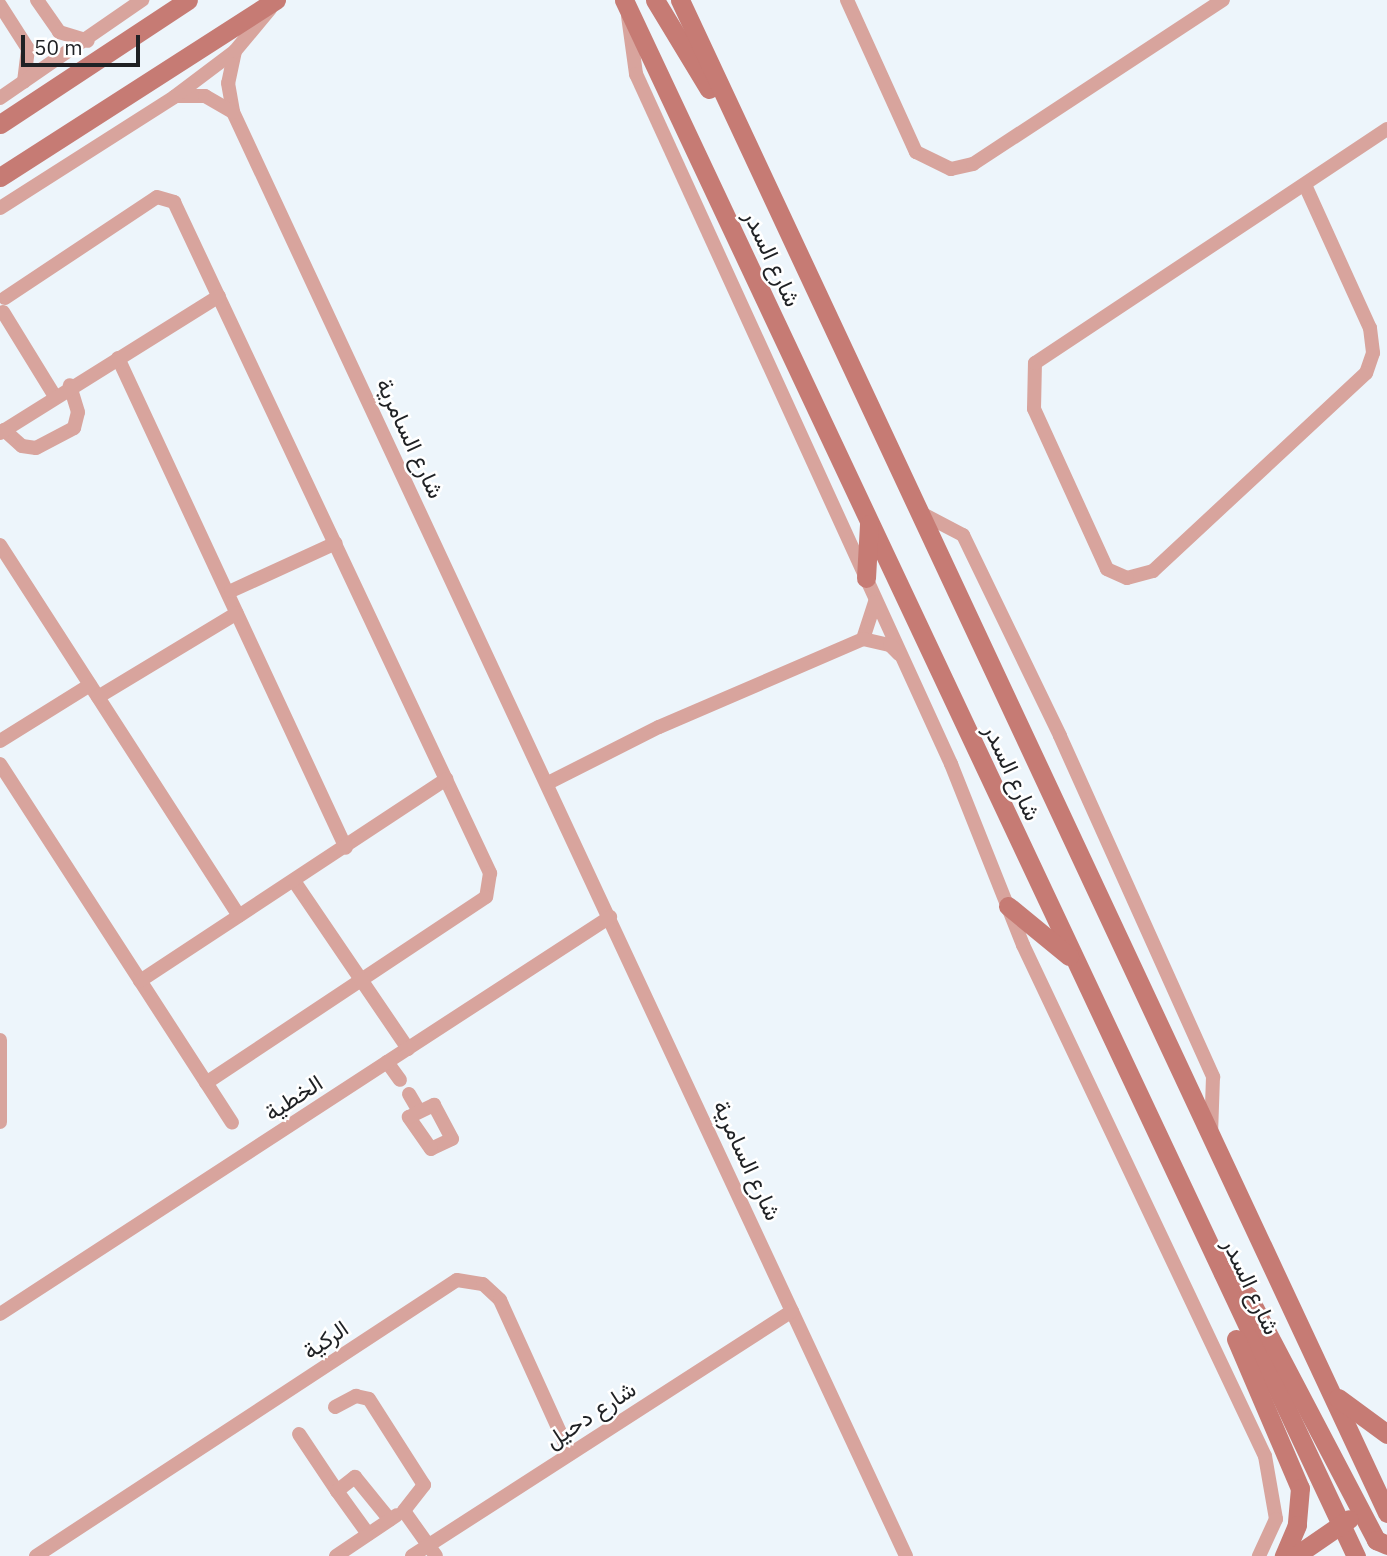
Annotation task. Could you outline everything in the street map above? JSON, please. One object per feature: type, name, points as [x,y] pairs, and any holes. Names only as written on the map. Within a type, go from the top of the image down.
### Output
[{"type":"main road","points":[[0,124],[188,0]]},
{"type":"main road","points":[[0,177],[276,0]]},
{"type":"main road","points":[[655,0],[734,124]]},
{"type":"main road","name":"شارع السدر","points":[[680,0],[734,124],[1211,1138],[1385,1501]]},
{"type":"main road","name":"شارع السدر","points":[[626,4],[1353,1554]]},
{"type":"main road","points":[[866,578],[869,519]]},
{"type":"main road","points":[[1008,906],[1073,959]]},
{"type":"main road","points":[[1217,1268],[1248,1296],[1379,1543]]},
{"type":"main road","points":[[1217,1268],[1219,1302],[1300,1488],[1297,1525],[1284,1556]]},
{"type":"main road","points":[[1331,1391],[1387,1434]]},
{"type":"main road","points":[[1295,1556],[1360,1511],[1385,1501]]},
{"type":"main road","points":[[1379,1543],[1385,1501]]},
{"type":"main road","points":[[1340,1525],[1359,1522],[1379,1543]]},
{"type":"main road","points":[[1353,1554],[1379,1543]]},
{"type":"street","points":[[37,0],[59,32],[88,41]]},
{"type":"street","points":[[0,98],[88,41],[142,0]]},
{"type":"street","points":[[0,208],[173,97],[235,51],[276,0]]},
{"type":"street","points":[[848,0],[916,152],[951,169],[973,164],[1223,0]]},
{"type":"street","name":"شارع السدر","points":[[626,4],[636,74],[900,654],[1008,906],[1265,1456],[1276,1519],[1259,1556]]},
{"type":"street","points":[[0,5],[28,49],[24,82]]},
{"type":"street","name":"شارع السامرية","points":[[235,51],[228,83],[233,112],[906,1556]]},
{"type":"street","points":[[173,97],[205,96],[233,112]]},
{"type":"street","points":[[1305,184],[1370,328],[1373,353],[1366,373],[1153,572],[1127,578],[1107,569],[1034,409],[1035,363],[1053,346],[1387,129]]},
{"type":"street","points":[[54,395],[2,303],[166,196],[219,296],[336,543],[446,779],[490,887],[486,897],[206,1083]]},
{"type":"street","points":[[70,385],[78,411],[74,428],[36,448],[22,446],[2,432],[54,395],[70,385],[118,358],[219,296]]},
{"type":"street","points":[[118,358],[231,591],[237,613],[346,848]]},
{"type":"street","name":"شارع السدر","points":[[916,510],[963,535],[1060,736],[1213,1077],[1211,1138]]},
{"type":"street","points":[[231,591],[336,543]]},
{"type":"street","points":[[0,545],[239,916]]},
{"type":"street","points":[[863,639],[875,617],[875,599]]},
{"type":"street","points":[[0,741],[237,613]]},
{"type":"street","points":[[548,783],[659,727],[863,639],[890,645],[900,654]]},
{"type":"street","points":[[0,764],[232,1122]]},
{"type":"street","points":[[140,981],[346,848],[446,779]]},
{"type":"street","points":[[294,881],[358,983],[408,1049]]},
{"type":"street","name":"الخطية","points":[[0,1314],[610,918]]},
{"type":"street","points":[[0,1040],[0,1122]]},
{"type":"street","points":[[387,1062],[400,1080]]},
{"type":"street","points":[[409,1094],[417,1108]]},
{"type":"street","name":"الركية","points":[[36,1556],[457,1280],[483,1284],[500,1300],[570,1454]]},
{"type":"street","name":"شارع دحيل","points":[[412,1556],[433,1551],[570,1454],[793,1311]]},
{"type":"street","points":[[335,1407],[356,1396],[369,1399],[424,1485],[404,1511],[335,1556]]},
{"type":"street","points":[[299,1434],[368,1534]]},
{"type":"street","points":[[337,1491],[359,1477],[390,1520]]},
{"type":"street","points":[[404,1511],[433,1551]]}]
